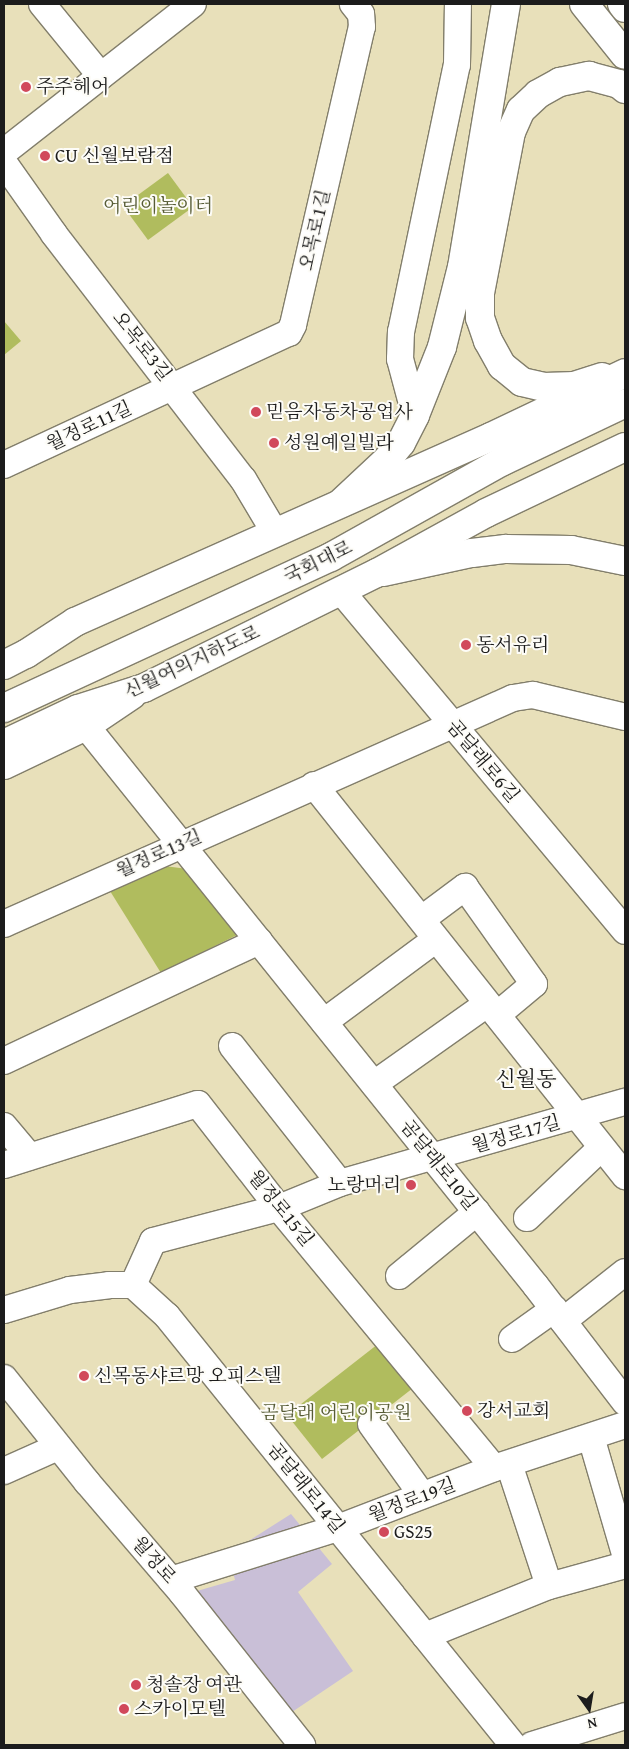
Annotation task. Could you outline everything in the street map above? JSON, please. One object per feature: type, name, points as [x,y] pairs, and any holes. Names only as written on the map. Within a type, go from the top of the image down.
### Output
[{"type":"main road","points":[[339,504],[387,460],[401,443],[415,415],[442,347],[462,267],[506,4]]},
{"type":"main road","points":[[584,4],[625,55]]},
{"type":"main road","points":[[622,4],[625,8]]},
{"type":"main road","points":[[625,89],[618,84],[589,76],[560,82],[538,94],[521,110],[510,132],[480,293],[480,318],[488,341],[502,366],[522,382],[544,388],[575,386],[625,371]]},
{"type":"main road","points":[[4,650],[76,622],[491,437],[625,371]]},
{"type":"main road","name":"국회대로","points":[[4,708],[331,557],[503,461],[625,403]]},
{"type":"main road","name":"국회대로","points":[[4,722],[335,569],[503,476],[625,419]]},
{"type":"main road","points":[[377,573],[486,513],[625,447]]},
{"type":"main road","points":[[377,573],[472,553],[506,549],[571,550],[625,561]]},
{"type":"main road","name":"신월여의지하도로","points":[[4,744],[78,709],[144,688],[377,573]]},
{"type":"main road","points":[[4,664],[26,654],[76,622]]},
{"type":"main road","points":[[4,764],[86,726],[144,688]]},
{"type":"street","points":[[42,4],[101,76]]},
{"type":"street","points":[[4,152],[193,4]]},
{"type":"street","name":"오목로1길","points":[[174,386],[282,338],[289,333],[293,325],[362,27],[361,14],[353,4]]},
{"type":"street","points":[[415,415],[400,359],[401,332],[457,65],[458,4]]},
{"type":"street","name":"오목로3길","points":[[4,163],[54,234],[174,386],[243,479],[275,533]]},
{"type":"street","name":"월정로11길","points":[[4,465],[174,386]]},
{"type":"street","name":"곰달래로6길","points":[[341,591],[625,931]]},
{"type":"street","name":"월정로13길","points":[[4,924],[506,700],[527,695],[625,718]]},
{"type":"street","name":"곰달래로10길","points":[[86,726],[477,1212],[625,1402]]},
{"type":"street","points":[[314,785],[577,1116]]},
{"type":"street","points":[[324,1022],[429,929],[465,887],[534,984],[374,1084]]},
{"type":"street","points":[[4,1061],[259,940]]},
{"type":"street","points":[[232,1046],[340,1183]]},
{"type":"street","name":"월정로17길","points":[[133,1285],[153,1241],[279,1208],[340,1183],[625,1102]]},
{"type":"street","name":"월정로15길","points":[[4,1165],[198,1104],[279,1208],[501,1466]]},
{"type":"street","name":"월정로17길","points":[[577,1116],[625,1176]]},
{"type":"street","points":[[4,1126],[30,1156]]},
{"type":"street","points":[[527,1218],[602,1148]]},
{"type":"street","points":[[399,1276],[477,1212]]},
{"type":"street","points":[[512,1339],[559,1315],[625,1272]]},
{"type":"street","points":[[4,1310],[70,1290],[109,1285],[133,1285]]},
{"type":"street","name":"곰달래로14길","points":[[133,1285],[167,1316],[513,1745]]},
{"type":"street","name":"월정로","points":[[4,1378],[58,1447],[172,1580],[302,1745]]},
{"type":"street","points":[[371,1424],[422,1495]]},
{"type":"street","name":"월정로19길","points":[[172,1580],[338,1528],[501,1466],[625,1425]]},
{"type":"street","points":[[591,1437],[625,1554]]},
{"type":"street","points":[[4,1471],[58,1447]]},
{"type":"street","points":[[501,1466],[549,1586]]},
{"type":"street","points":[[425,1636],[549,1586],[625,1566]]},
{"type":"street","points":[[532,1745],[625,1716]]},
{"type":"shaded area","points":[[291,1514],[332,1564],[298,1592],[353,1671],[292,1712],[197,1591],[235,1580],[228,1554]]},
{"type":"green space","name":"어린이놀이터","points":[[168,173],[193,207],[148,240],[123,206]]},
{"type":"green space","points":[[4,321],[21,341],[4,355]]},
{"type":"green space","points":[[164,866],[188,869],[237,935],[161,973],[110,891]]},
{"type":"green space","name":"곰달래 어린이공원","points":[[387,1337],[422,1381],[322,1459],[287,1415]]},
{"type":"place","name":"주주헤어","points":[[26,87]]},
{"type":"place","name":"CU 신월보람점","points":[[45,156]]},
{"type":"place","name":"믿음자동차공업사","points":[[256,412]]},
{"type":"place","name":"성원예일빌라","points":[[274,443]]},
{"type":"place","name":"동서유리","points":[[466,645]]},
{"type":"place","name":"노랑머리","points":[[411,1185]]},
{"type":"place","name":"신목동샤르망 오피스텔","points":[[84,1376]]},
{"type":"place","name":"강서교회","points":[[467,1411]]},
{"type":"place","name":"GS25","points":[[384,1532]]},
{"type":"place","name":"청솔장 여관","points":[[136,1685]]},
{"type":"place","name":"스카이모텔","points":[[124,1709]]},
{"type":"district","name":"신월동","points":[[526,1079]]}]
